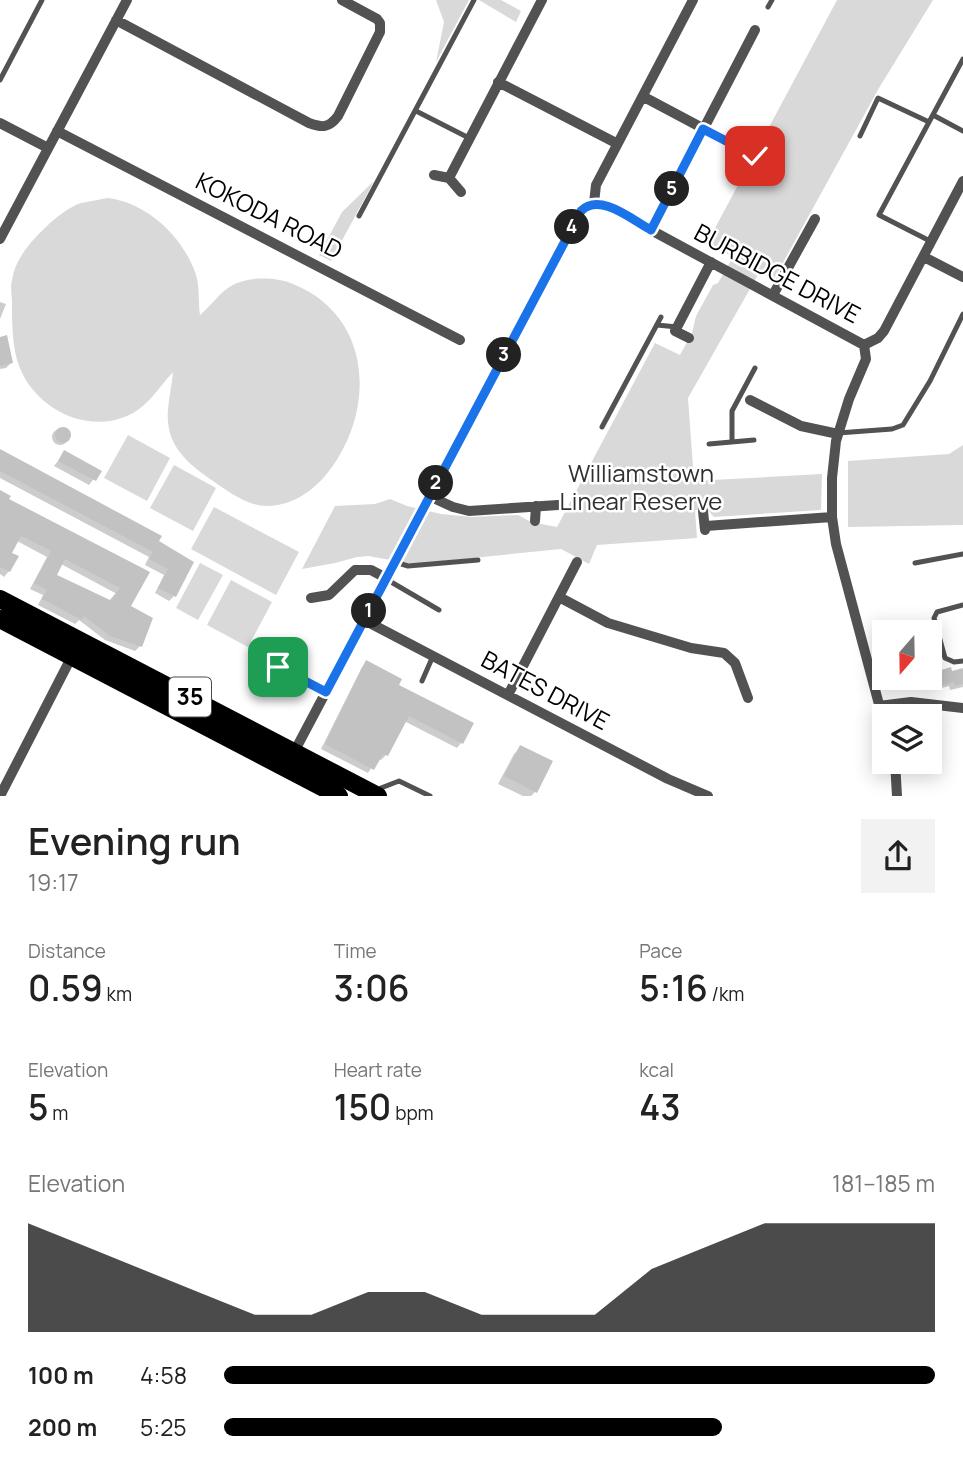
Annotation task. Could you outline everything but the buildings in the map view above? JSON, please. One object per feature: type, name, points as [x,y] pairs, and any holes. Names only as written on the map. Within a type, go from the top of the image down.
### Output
[{"type":"main road","name":"35","points":[[0,599],[290,760],[339,796]]},
{"type":"main road","name":"35","points":[[0,619],[290,760],[377,796]]},
{"type":"street","points":[[0,239],[127,0]]},
{"type":"street","points":[[116,20],[309,123],[324,127],[331,125],[338,116],[380,33],[377,19],[342,0]]},
{"type":"street","points":[[449,178],[542,0]]},
{"type":"street","points":[[290,760],[581,211],[594,203],[596,185],[616,143],[644,97],[693,0]]},
{"type":"street","points":[[651,230],[755,30]]},
{"type":"street","points":[[499,82],[616,143]]},
{"type":"street","points":[[644,97],[755,156]]},
{"type":"street","points":[[0,123],[48,148]]},
{"type":"street","name":"KOKODA ROAD","points":[[57,131],[460,340]]},
{"type":"street","points":[[429,177],[449,178],[462,195]]},
{"type":"street","points":[[878,704],[836,544],[832,517],[832,478],[838,434],[851,392],[866,359],[864,345],[878,338],[884,331],[963,181]]},
{"type":"street","name":"BURBIDGE DRIVE","points":[[594,203],[612,209],[864,345]]},
{"type":"street","points":[[773,295],[815,219]]},
{"type":"street","points":[[924,257],[963,277]]},
{"type":"street","points":[[688,338],[675,331],[711,262]]},
{"type":"street","points":[[746,398],[800,426],[838,434]]},
{"type":"street","points":[[429,496],[453,507],[469,510],[558,505]]},
{"type":"street","points":[[535,521],[536,506]]},
{"type":"street","points":[[703,511],[705,529],[832,517]]},
{"type":"street","points":[[508,695],[577,562]]},
{"type":"street","points":[[311,598],[325,601],[354,571],[370,569],[386,579]]},
{"type":"street","points":[[559,597],[608,623],[691,648],[724,653],[735,663],[748,698]]},
{"type":"street","name":"BATES DRIVE","points":[[364,620],[667,779],[708,796]]},
{"type":"street","points":[[285,654],[276,673],[326,692]]},
{"type":"street","points":[[1,796],[72,656]]},
{"type":"street","points":[[895,704],[928,704]]},
{"type":"street","points":[[942,706],[963,708]]},
{"type":"street","points":[[896,774],[897,796]]},
{"type":"lane","points":[[0,80],[42,0]]},
{"type":"lane","points":[[359,215],[474,0]]},
{"type":"lane","points":[[768,7],[772,0]]},
{"type":"lane","points":[[932,241],[879,215],[963,59]]},
{"type":"lane","points":[[860,136],[878,98],[929,122]]},
{"type":"lane","points":[[416,111],[469,138]]},
{"type":"lane","points":[[933,115],[963,131]]},
{"type":"lane","points":[[838,434],[901,426],[930,381],[963,314]]},
{"type":"lane","points":[[602,427],[661,317]]},
{"type":"lane","points":[[657,325],[677,327]]},
{"type":"lane","points":[[732,442],[731,413],[746,398],[754,368]]},
{"type":"lane","points":[[709,444],[754,440]]},
{"type":"lane","points":[[915,563],[963,554]]},
{"type":"lane","points":[[395,562],[408,566],[478,560]]},
{"type":"lane","points":[[386,579],[439,610]]},
{"type":"lane","points":[[963,605],[937,612],[934,618],[946,658],[954,662],[963,661]]},
{"type":"lane","points":[[422,681],[433,656]]},
{"type":"lane","points":[[377,796],[381,788],[399,781],[430,796]]},
{"type":"green space","points":[[436,0],[469,0],[436,62],[444,22]]},
{"type":"green space","points":[[479,0],[501,0],[521,11],[516,22]]},
{"type":"green space","name":"Williamstown Linear Reserve","points":[[837,0],[933,0],[879,88],[774,279],[759,273],[688,398],[694,481],[822,474],[821,510],[714,517],[707,509],[695,510],[697,538],[597,545],[589,564],[561,549],[413,564],[368,556],[302,569],[335,506],[375,504],[390,499],[441,514],[472,517],[518,515],[531,522],[557,527],[655,343],[680,355],[692,333],[696,316],[733,257],[707,243]]},
{"type":"green space","points":[[374,181],[331,261],[319,255],[342,212]]},
{"type":"green space","points":[[108,198],[136,206],[149,214],[181,245],[197,277],[200,315],[231,286],[245,280],[279,280],[317,297],[336,315],[349,335],[357,359],[360,383],[350,434],[338,458],[317,485],[299,498],[266,506],[245,501],[213,481],[186,459],[174,443],[168,422],[173,372],[147,403],[134,412],[110,421],[93,422],[60,412],[46,403],[24,376],[14,345],[11,285],[16,265],[35,238],[62,213],[81,203]]},
{"type":"green space","points":[[128,435],[170,458],[147,501],[104,478]]},
{"type":"green space","points":[[963,445],[963,525],[848,527],[848,461],[949,454]]},
{"type":"green space","points":[[174,465],[216,488],[193,531],[150,508]]},
{"type":"green space","points":[[214,507],[299,552],[276,595],[191,549]]},
{"type":"green space","points":[[200,563],[223,575],[198,620],[176,608]]},
{"type":"green space","points":[[231,580],[272,602],[248,647],[207,625]]},
{"type":"route","points":[[278,667],[326,692],[585,206],[600,203],[651,230],[703,129],[755,156]]}]
